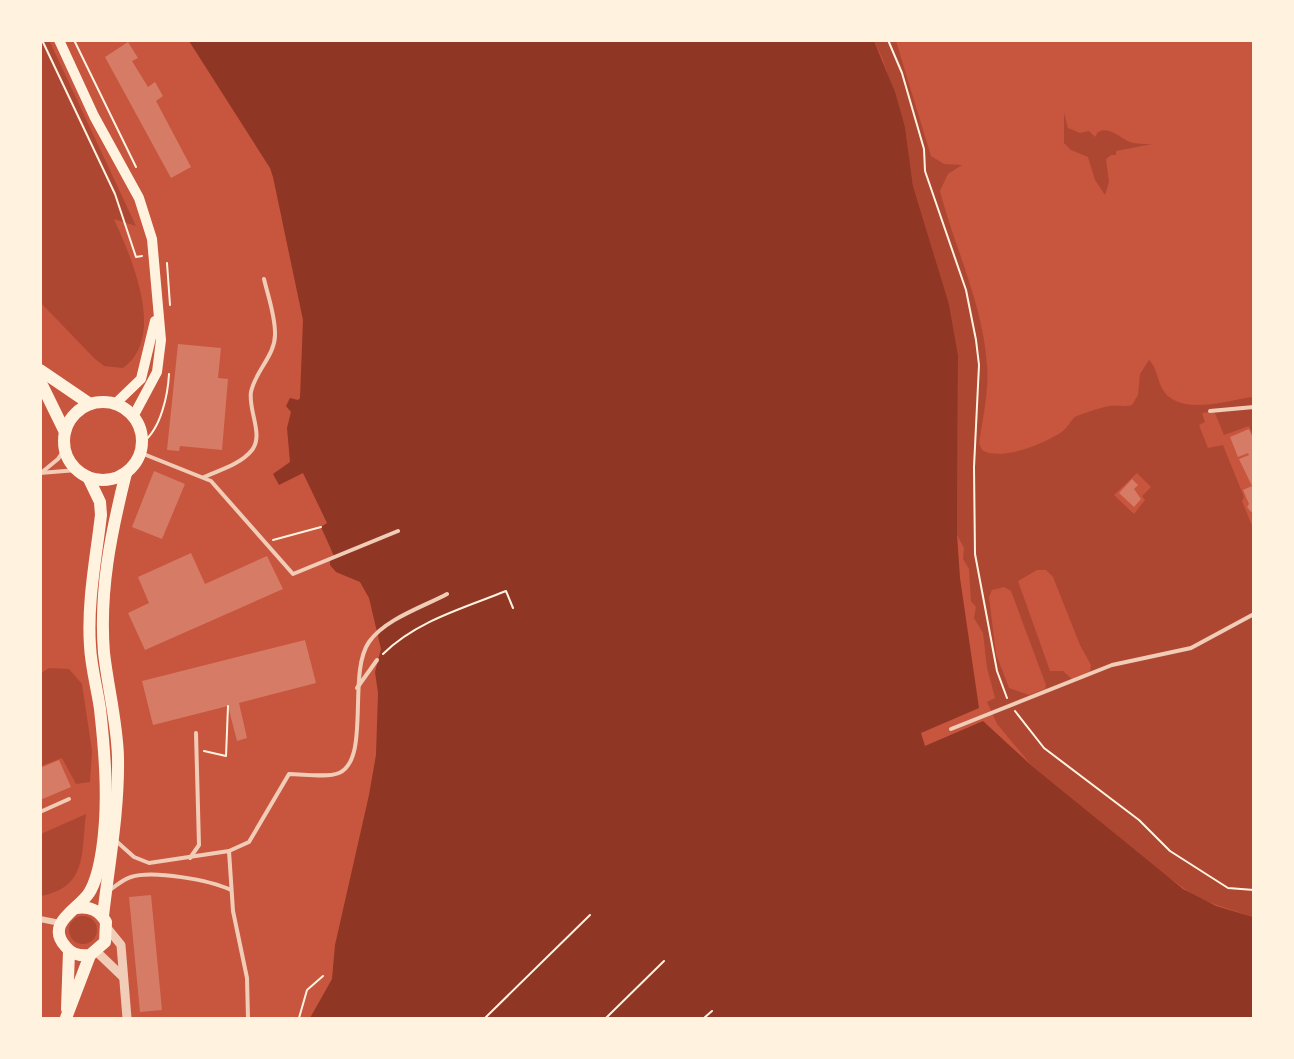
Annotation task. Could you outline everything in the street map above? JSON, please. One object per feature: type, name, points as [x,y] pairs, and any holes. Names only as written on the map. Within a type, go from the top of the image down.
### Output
[{"type":"main road","points":[[58,40],[145,213],[153,247],[161,339],[157,372],[134,416]]},
{"type":"main road","points":[[116,403],[141,379],[158,309]]},
{"type":"main road","points":[[40,370],[57,384],[90,404]]},
{"type":"main road","points":[[40,381],[65,432]]},
{"type":"main road","points":[[102,401],[116,403],[134,416],[141,428],[141,453],[126,473],[114,479],[101,480],[88,477],[77,470],[65,449],[65,432],[70,420],[78,410],[90,404],[102,401]]},
{"type":"main road","points":[[65,1018],[94,953],[105,942],[108,928],[103,916],[114,839],[118,755],[114,708],[105,655],[102,609],[114,520],[126,473]]},
{"type":"main road","points":[[76,908],[90,892],[97,870],[102,850],[106,806],[100,708],[90,647],[90,602],[101,515],[100,502],[88,477]]},
{"type":"main road","points":[[94,953],[76,954],[69,951],[60,939],[60,923],[69,911],[76,908],[91,908],[103,916]]},
{"type":"main road","points":[[65,1018],[68,1003],[69,951]]},
{"type":"street","points":[[40,919],[60,923]]},
{"type":"street","points":[[108,928],[121,945],[127,1018]]},
{"type":"street","points":[[94,953],[122,976]]},
{"type":"lane","points":[[204,477],[244,458],[254,449],[257,437],[250,393],[255,378],[271,351],[276,334],[264,279]]},
{"type":"lane","points":[[1210,411],[1254,407]]},
{"type":"lane","points":[[40,473],[58,459],[65,449]]},
{"type":"lane","points":[[141,453],[211,481],[267,541],[293,574],[398,531]]},
{"type":"lane","points":[[40,473],[77,470]]},
{"type":"lane","points":[[114,839],[134,857],[149,863],[189,859],[229,851],[249,842],[289,774],[338,774],[349,766],[356,750],[356,689],[361,661],[368,643],[380,630],[447,594]]},
{"type":"lane","points":[[951,729],[1112,665],[1166,656],[1191,648],[1254,614]]},
{"type":"lane","points":[[356,689],[377,660]]},
{"type":"lane","points":[[189,859],[199,845],[196,733]]},
{"type":"lane","points":[[40,812],[69,799]]},
{"type":"lane","points":[[229,851],[231,890],[247,978],[248,1018]]},
{"type":"lane","points":[[106,892],[131,877],[146,875],[215,883],[231,890]]},
{"type":"path","points":[[42,40],[115,194],[136,257]]},
{"type":"path","points":[[888,40],[902,73],[924,148],[925,171],[963,281],[975,329],[979,365],[974,467],[975,554],[997,671],[1010,704],[1044,748],[1139,820],[1170,851],[1228,888],[1254,890]]},
{"type":"path","points":[[267,541],[321,527]]},
{"type":"path","points":[[377,660],[399,638],[424,624],[506,591],[513,608]]},
{"type":"path","points":[[196,749],[226,756],[228,706]]},
{"type":"path","points":[[485,1018],[590,915]]},
{"type":"path","points":[[606,1018],[664,961]]},
{"type":"path","points":[[299,1018],[307,990],[323,976]]},
{"type":"path","points":[[704,1018],[712,1011]]},
{"type":"shaded area","points":[[49,40],[136,226],[114,219],[136,275],[144,317],[143,337],[136,354],[123,368],[104,366],[41,303],[40,41]]},
{"type":"shaded area","points":[[189,41],[874,41],[895,92],[905,127],[913,186],[949,304],[958,355],[957,535],[960,578],[979,708],[921,733],[925,746],[983,721],[1032,766],[1183,889],[1216,906],[1253,917],[1253,1018],[310,1018],[332,979],[335,945],[369,795],[376,755],[378,693],[375,672],[381,649],[369,598],[360,582],[336,572],[330,565],[330,558],[334,556],[321,527],[327,523],[303,473],[279,485],[273,474],[290,462],[287,428],[291,412],[286,406],[290,398],[298,400],[300,398],[303,320],[270,168]]},
{"type":"shaded area","points":[[874,41],[896,41],[931,156],[944,164],[962,165],[948,174],[940,191],[974,298],[984,342],[987,384],[979,443],[982,450],[1000,454],[1023,450],[1055,436],[1077,416],[1107,406],[1132,405],[1138,395],[1140,374],[1149,360],[1154,366],[1163,390],[1171,398],[1181,403],[1205,405],[1253,397],[1253,436],[1249,426],[1224,435],[1214,411],[1202,413],[1205,422],[1199,425],[1208,448],[1223,445],[1244,497],[1242,501],[1253,528],[1253,917],[1199,899],[1161,872],[1032,766],[997,724],[987,702],[995,698],[987,668],[983,633],[974,618],[976,607],[971,601],[969,569],[963,559],[964,548],[957,535],[958,355],[949,304],[913,186],[905,127],[883,60]],"holes":[[[1137,473],[1151,487],[1142,496],[1145,500],[1134,514],[1114,495]],[[1037,570],[1046,570],[1053,577],[1080,645],[1091,665],[1090,672],[1073,680],[1063,671],[1050,671],[1018,581]],[[1004,587],[1011,591],[1046,685],[1045,689],[1029,695],[1009,688],[996,654],[989,597],[992,590]]]},
{"type":"shaded area","points":[[1064,113],[1068,128],[1080,133],[1089,131],[1095,137],[1098,132],[1107,130],[1133,143],[1152,144],[1116,151],[1116,155],[1111,155],[1106,159],[1109,182],[1105,195],[1095,180],[1088,157],[1071,150],[1064,143]]},
{"type":"shaded area","points":[[49,668],[69,669],[82,684],[92,751],[90,782],[76,784],[62,758],[41,766],[41,673]]},
{"type":"shaded area","points":[[86,814],[82,855],[75,876],[67,885],[41,896],[41,834]]},
{"type":"shaded area","points":[[83,916],[93,920],[97,930],[93,940],[83,944],[73,940],[69,930],[73,920]]},
{"type":"building","points":[[128,42],[138,58],[132,61],[148,87],[155,82],[163,96],[156,101],[191,167],[171,178],[105,57]]},
{"type":"building","points":[[178,344],[221,348],[218,378],[228,379],[222,450],[180,446],[179,451],[167,450]]},
{"type":"building","points":[[1249,429],[1254,440],[1254,511],[1251,512],[1247,507],[1249,504],[1243,490],[1252,486],[1239,459],[1249,455],[1248,453],[1238,457],[1230,437]]},
{"type":"building","points":[[154,471],[185,484],[162,539],[132,527]]},
{"type":"building","points":[[1132,479],[1138,485],[1134,489],[1141,499],[1134,507],[1119,493]]},
{"type":"building","points":[[191,553],[205,584],[267,556],[283,589],[145,650],[128,613],[149,603],[138,577]]},
{"type":"building","points":[[305,640],[316,683],[239,703],[247,738],[237,741],[228,706],[153,725],[142,681]]},
{"type":"building","points":[[59,760],[71,787],[40,800],[40,768]]},
{"type":"building","points":[[151,895],[162,1010],[140,1012],[129,897]]}]
